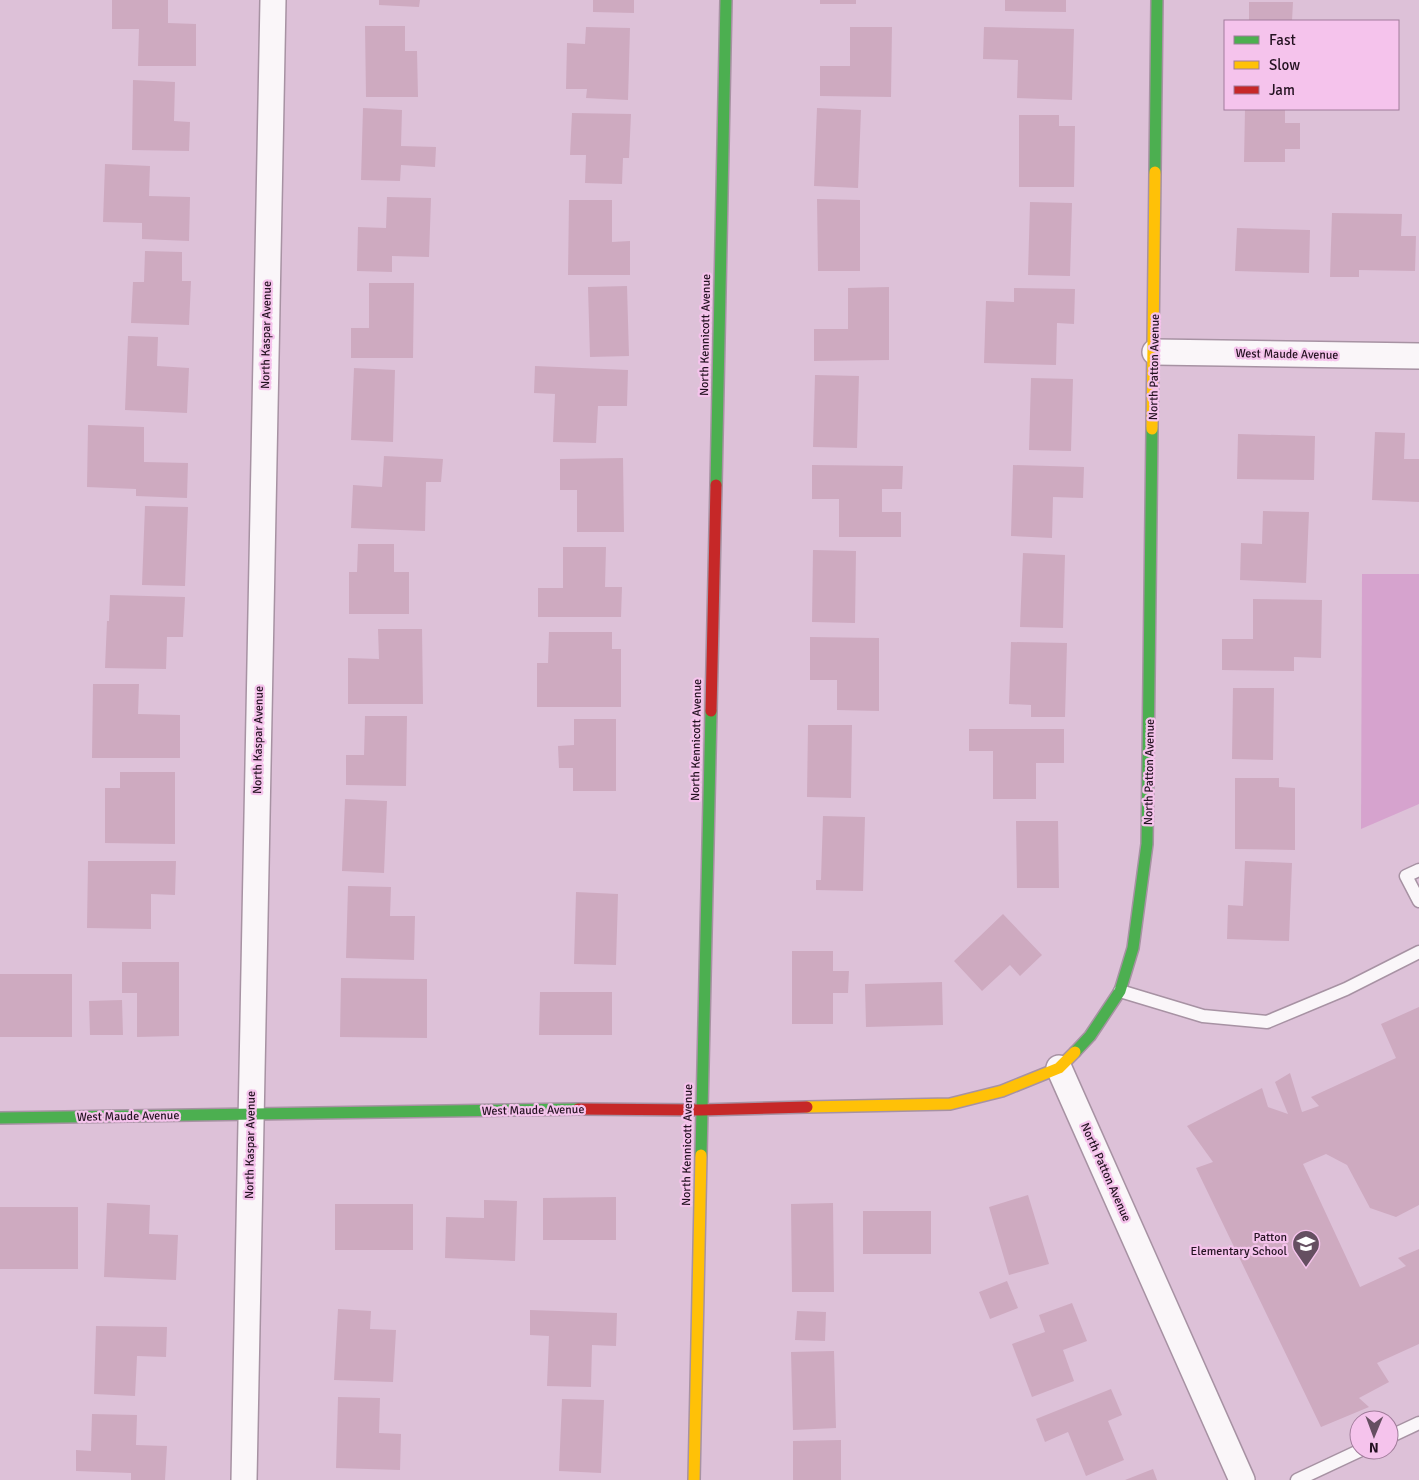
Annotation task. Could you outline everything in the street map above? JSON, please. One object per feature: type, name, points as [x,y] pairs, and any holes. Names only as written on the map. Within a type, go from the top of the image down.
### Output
[{"type":"street","name":"North Kaspar Avenue","points":[[244,1480],[273,0]]},
{"type":"street","name":"North Kennicott Avenue","points":[[694,1480],[726,0]]},
{"type":"street","name":"North Patton Avenue","points":[[1157,0],[1155,352],[1148,844],[1132,948],[1120,991],[1090,1036],[1059,1068],[1242,1480]]},
{"type":"street","name":"West Maude Avenue","points":[[1155,352],[1419,356]]},
{"type":"street","name":"West Maude Avenue","points":[[0,1118],[645,1108],[701,1110],[950,1104],[1002,1091],[1059,1068]]},
{"type":"lane","points":[[1419,870],[1406,876],[1419,901]]},
{"type":"lane","points":[[1120,991],[1204,1016],[1267,1022],[1346,989],[1419,952]]},
{"type":"lane","points":[[1399,1432],[1419,1423]]},
{"type":"lane","points":[[1297,1480],[1349,1456]]},
{"type":"shaded area","points":[[1362,574],[1419,574],[1419,804],[1361,829]]},
{"type":"building","points":[[112,0],[168,0],[168,23],[196,24],[196,66],[138,66],[139,29],[112,29]]},
{"type":"building","points":[[379,0],[420,0],[419,7],[379,5]]},
{"type":"building","points":[[593,0],[634,0],[634,13],[593,12]]},
{"type":"building","points":[[820,0],[856,0],[856,4],[820,4]]},
{"type":"building","points":[[1005,0],[1066,0],[1066,12],[1005,11]]},
{"type":"building","points":[[1249,2],[1293,2],[1292,20],[1249,20]]},
{"type":"building","points":[[365,26],[405,26],[405,51],[417,51],[418,97],[366,97]]},
{"type":"building","points":[[586,27],[630,28],[628,100],[586,98],[587,89],[566,89],[567,43],[585,44]]},
{"type":"building","points":[[850,27],[892,27],[891,97],[820,96],[820,66],[850,66]]},
{"type":"building","points":[[984,27],[1074,29],[1072,100],[1017,98],[1018,60],[983,59]]},
{"type":"building","points":[[133,80],[175,82],[174,121],[190,122],[189,151],[132,150]]},
{"type":"building","points":[[363,108],[402,110],[401,146],[436,147],[435,167],[401,165],[400,181],[361,180]]},
{"type":"building","points":[[817,108],[861,110],[858,188],[814,186]]},
{"type":"building","points":[[1245,110],[1285,110],[1285,123],[1300,123],[1300,149],[1285,149],[1285,162],[1244,162]]},
{"type":"building","points":[[572,113],[631,114],[629,158],[623,158],[622,184],[585,183],[586,155],[570,155]]},
{"type":"building","points":[[1019,115],[1059,115],[1059,126],[1075,126],[1074,187],[1019,187]]},
{"type":"building","points":[[105,164],[150,166],[149,196],[190,197],[189,241],[142,239],[142,223],[103,222]]},
{"type":"building","points":[[387,197],[431,198],[429,257],[392,256],[392,272],[357,271],[358,227],[386,228]]},
{"type":"building","points":[[817,199],[860,200],[860,271],[818,271]]},
{"type":"building","points":[[569,200],[612,200],[612,242],[630,241],[630,275],[568,275]]},
{"type":"building","points":[[1030,202],[1072,203],[1070,276],[1028,275]]},
{"type":"building","points":[[1332,213],[1402,214],[1401,236],[1416,236],[1415,271],[1359,270],[1359,277],[1330,277]]},
{"type":"building","points":[[1237,228],[1310,230],[1309,273],[1235,271]]},
{"type":"building","points":[[145,251],[182,252],[182,281],[191,281],[189,325],[131,323],[133,282],[144,282]]},
{"type":"building","points":[[369,283],[414,283],[413,358],[351,358],[351,328],[369,328]]},
{"type":"building","points":[[627,286],[629,356],[590,357],[588,287]]},
{"type":"building","points":[[889,287],[889,360],[814,361],[814,329],[848,329],[848,288]]},
{"type":"building","points":[[1014,288],[1075,289],[1074,324],[1057,323],[1056,365],[984,363],[986,301],[1014,302]]},
{"type":"building","points":[[128,336],[158,337],[157,366],[189,368],[187,413],[125,410]]},
{"type":"building","points":[[535,366],[628,370],[627,406],[598,406],[596,443],[553,442],[555,394],[534,393]]},
{"type":"building","points":[[354,368],[395,370],[393,442],[351,440]]},
{"type":"building","points":[[815,375],[859,376],[857,448],[813,447]]},
{"type":"building","points":[[1031,378],[1073,379],[1071,451],[1029,450]]},
{"type":"building","points":[[88,425],[144,427],[144,462],[188,463],[187,498],[136,496],[136,489],[87,487]]},
{"type":"building","points":[[1375,432],[1405,433],[1404,459],[1419,459],[1419,502],[1372,500]]},
{"type":"building","points":[[1238,434],[1315,436],[1314,480],[1237,479]]},
{"type":"building","points":[[384,456],[443,459],[441,482],[426,482],[425,531],[351,528],[353,485],[382,487]]},
{"type":"building","points":[[623,458],[624,532],[577,532],[577,490],[560,490],[560,459]]},
{"type":"building","points":[[812,465],[903,466],[902,489],[882,489],[882,512],[901,512],[901,537],[839,537],[839,499],[812,499]]},
{"type":"building","points":[[1013,465],[1084,467],[1083,498],[1053,497],[1052,538],[1011,536]]},
{"type":"building","points":[[145,506],[188,507],[185,586],[142,585]]},
{"type":"building","points":[[1263,511],[1309,512],[1306,583],[1240,580],[1241,543],[1262,544]]},
{"type":"building","points":[[358,544],[394,544],[394,572],[409,572],[409,614],[349,614],[349,572],[357,572]]},
{"type":"building","points":[[563,547],[606,547],[605,587],[622,587],[621,617],[538,617],[538,588],[563,588]]},
{"type":"building","points":[[813,550],[856,551],[855,623],[812,622]]},
{"type":"building","points":[[1023,553],[1065,555],[1063,628],[1020,627]]},
{"type":"building","points":[[110,595],[185,597],[183,637],[167,637],[166,669],[105,668]]},
{"type":"building","points":[[1253,599],[1322,600],[1321,658],[1294,657],[1294,671],[1222,670],[1222,639],[1253,639]]},
{"type":"building","points":[[378,629],[422,629],[423,704],[348,704],[348,658],[379,659]]},
{"type":"building","points":[[549,632],[612,632],[612,649],[621,649],[621,707],[537,707],[537,663],[548,663]]},
{"type":"building","points":[[810,637],[879,638],[879,711],[837,710],[837,680],[810,680]]},
{"type":"building","points":[[1011,642],[1067,643],[1065,717],[1031,717],[1031,705],[1009,704]]},
{"type":"building","points":[[93,684],[139,684],[138,714],[180,715],[180,758],[92,758]]},
{"type":"building","points":[[1233,688],[1274,688],[1273,760],[1232,759]]},
{"type":"building","points":[[365,716],[407,716],[406,786],[346,785],[346,755],[364,755]]},
{"type":"building","points":[[574,719],[616,719],[616,791],[573,791],[573,768],[559,768],[558,746],[574,745]]},
{"type":"building","points":[[808,725],[852,725],[851,798],[807,797]]},
{"type":"building","points":[[969,729],[1064,729],[1064,763],[1036,763],[1036,799],[993,799],[993,751],[969,751]]},
{"type":"building","points":[[120,772],[175,772],[175,844],[105,843],[105,788],[120,788]]},
{"type":"building","points":[[1235,778],[1279,778],[1279,787],[1295,788],[1295,850],[1235,849]]},
{"type":"building","points":[[345,799],[387,801],[384,873],[342,871]]},
{"type":"building","points":[[823,816],[865,817],[863,891],[816,890],[816,880],[821,880]]},
{"type":"building","points":[[1016,821],[1058,821],[1059,888],[1017,888]]},
{"type":"building","points":[[88,861],[176,861],[175,895],[151,894],[151,929],[87,928]]},
{"type":"building","points":[[1245,861],[1292,863],[1289,941],[1227,939],[1228,905],[1243,906]]},
{"type":"building","points":[[348,886],[391,887],[390,916],[415,916],[414,960],[346,958]]},
{"type":"building","points":[[576,892],[618,894],[616,965],[574,964]]},
{"type":"building","points":[[1003,914],[1042,955],[1020,976],[1010,965],[982,991],[954,961]]},
{"type":"building","points":[[792,951],[833,951],[833,971],[849,971],[848,993],[833,993],[833,1024],[792,1024]]},
{"type":"building","points":[[122,962],[179,962],[179,1036],[137,1037],[137,993],[122,993]]},
{"type":"building","points":[[0,974],[72,974],[72,1037],[0,1037]]},
{"type":"building","points":[[341,978],[427,979],[427,1038],[340,1037]]},
{"type":"building","points":[[942,982],[943,1025],[866,1027],[865,984]]},
{"type":"building","points":[[540,992],[612,992],[612,1035],[539,1035]]},
{"type":"building","points":[[122,1000],[123,1035],[90,1035],[89,1001]]},
{"type":"building","points":[[1419,1007],[1419,1205],[1396,1217],[1370,1208],[1347,1165],[1326,1154],[1303,1164],[1360,1287],[1406,1266],[1398,1258],[1419,1249],[1419,1344],[1377,1363],[1389,1382],[1359,1398],[1369,1407],[1362,1410],[1349,1410],[1349,1415],[1321,1427],[1196,1168],[1213,1162],[1187,1126],[1262,1088],[1268,1107],[1288,1114],[1275,1082],[1290,1073],[1302,1112],[1319,1106],[1311,1097],[1396,1058],[1381,1024]]},
{"type":"building","points":[[1028,1195],[1049,1264],[1009,1275],[989,1207]]},
{"type":"building","points":[[616,1197],[616,1240],[543,1240],[543,1198]]},
{"type":"building","points":[[484,1200],[517,1201],[515,1261],[445,1258],[446,1217],[484,1218]]},
{"type":"building","points":[[107,1203],[150,1205],[149,1234],[178,1235],[176,1280],[104,1277]]},
{"type":"building","points":[[833,1203],[834,1292],[792,1292],[791,1204]]},
{"type":"building","points":[[335,1204],[413,1204],[413,1250],[335,1250]]},
{"type":"building","points":[[0,1207],[78,1207],[78,1269],[0,1269]]},
{"type":"building","points":[[863,1211],[931,1211],[931,1254],[863,1254]]},
{"type":"building","points":[[1007,1281],[1018,1308],[990,1319],[979,1292]]},
{"type":"building","points":[[1072,1303],[1087,1341],[1063,1350],[1074,1381],[1032,1397],[1012,1344],[1045,1332],[1039,1315]]},
{"type":"building","points":[[338,1309],[371,1311],[370,1329],[396,1330],[393,1382],[334,1380]]},
{"type":"building","points":[[530,1310],[617,1313],[616,1346],[592,1345],[591,1387],[547,1386],[549,1336],[530,1335]]},
{"type":"building","points":[[797,1311],[826,1312],[825,1341],[795,1340]]},
{"type":"building","points":[[96,1326],[167,1327],[166,1357],[137,1356],[135,1396],[94,1394]]},
{"type":"building","points":[[834,1351],[836,1428],[793,1430],[791,1352]]},
{"type":"building","points":[[1111,1389],[1122,1415],[1108,1421],[1124,1460],[1086,1476],[1068,1432],[1045,1442],[1036,1419]]},
{"type":"building","points":[[338,1397],[380,1398],[379,1433],[401,1434],[400,1470],[336,1468]]},
{"type":"building","points":[[562,1399],[604,1400],[601,1473],[559,1471]]},
{"type":"building","points":[[92,1414],[137,1415],[136,1445],[167,1446],[165,1480],[131,1480],[131,1473],[76,1471],[76,1450],[91,1451]]},
{"type":"building","points":[[841,1440],[841,1480],[793,1480],[793,1441]]},
{"type":"building","points":[[1153,1469],[1157,1480],[1125,1480]]},
{"type":"traffic: fast","points":[[716,485],[726,0]]},
{"type":"traffic: fast","points":[[1155,172],[1157,0]]},
{"type":"traffic: fast","points":[[1075,1052],[1090,1036],[1120,991],[1133,948],[1147,844],[1152,429]]},
{"type":"traffic: fast","points":[[701,1155],[711,711]]},
{"type":"traffic: fast","points":[[0,1118],[578,1109]]},
{"type":"traffic: slow","points":[[1152,429],[1155,172]]},
{"type":"traffic: slow","points":[[807,1107],[950,1104],[1002,1091],[1059,1068],[1075,1052]]},
{"type":"traffic: slow","points":[[694,1480],[701,1155]]},
{"type":"traffic: jam","points":[[711,711],[716,485]]},
{"type":"traffic: jam","points":[[578,1109],[701,1110],[807,1107]]},
{"type":"place","name":"Patton Elementary School","points":[[1306,1268]]}]
